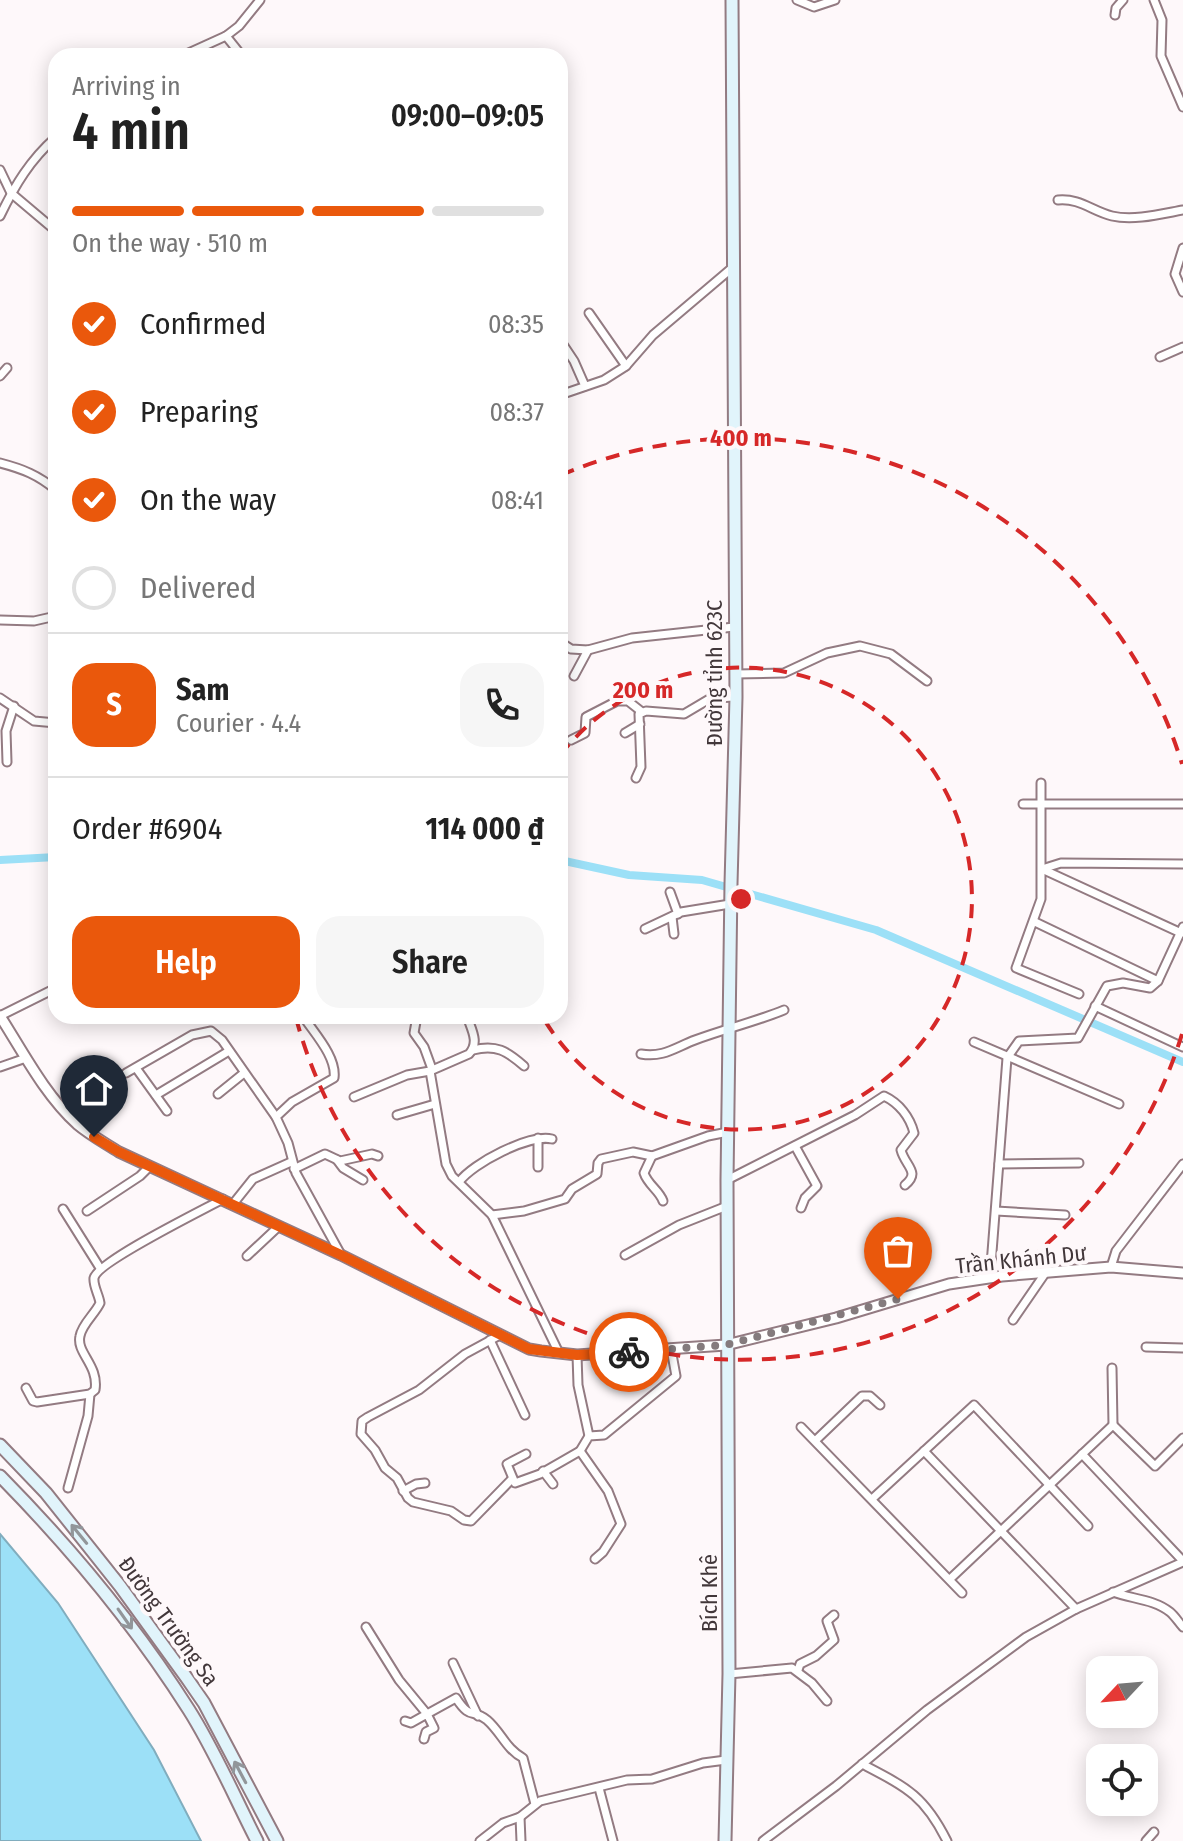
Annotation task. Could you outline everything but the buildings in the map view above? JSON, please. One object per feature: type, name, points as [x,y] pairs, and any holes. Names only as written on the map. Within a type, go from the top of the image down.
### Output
[{"type":"main road","name":"Đường tỉnh 623C","points":[[726,1345],[730,888],[736,697],[732,0]]},
{"type":"main road","name":"Bích Khê","points":[[725,1841],[729,1674],[726,1345]]},
{"type":"main road","name":"Đường Trường Sa","points":[[0,1445],[46,1493],[120,1586],[204,1703],[277,1841]]},
{"type":"main road","name":"Đường Trường Sa","points":[[0,1476],[108,1595],[190,1712],[257,1841]]},
{"type":"main road","points":[[190,1712],[204,1703]]},
{"type":"street","points":[[200,48],[239,26],[260,0]]},
{"type":"street","points":[[797,0],[814,7],[835,0]]},
{"type":"street","points":[[1115,15],[1116,8],[1123,0]]},
{"type":"street","points":[[1154,0],[1162,20],[1161,56],[1183,107]]},
{"type":"street","points":[[226,36],[236,48]]},
{"type":"street","points":[[0,216],[11,193],[38,153],[48,144]]},
{"type":"street","points":[[0,170],[11,193],[48,224]]},
{"type":"street","points":[[1058,200],[1079,201],[1116,217],[1183,210]]},
{"type":"street","points":[[1183,248],[1175,274],[1183,292]]},
{"type":"street","points":[[568,392],[604,380],[626,366],[653,335],[732,268]]},
{"type":"street","points":[[589,313],[626,366]]},
{"type":"street","points":[[1160,357],[1183,347]]},
{"type":"street","points":[[568,352],[585,386]]},
{"type":"street","points":[[0,376],[7,368]]},
{"type":"street","points":[[0,463],[28,470],[48,483]]},
{"type":"street","points":[[0,620],[34,621],[48,618]]},
{"type":"street","points":[[568,647],[588,650],[623,640],[734,627]]},
{"type":"street","points":[[735,674],[784,673],[827,653],[860,646],[891,654],[927,681]]},
{"type":"street","points":[[574,676],[588,650]]},
{"type":"street","points":[[571,740],[585,733],[586,717],[617,701],[633,703],[642,712],[684,714],[711,698],[736,697]]},
{"type":"street","points":[[0,698],[34,721],[48,722]]},
{"type":"street","points":[[7,762],[6,731],[14,706]]},
{"type":"street","points":[[636,778],[641,767],[639,714],[642,712]]},
{"type":"street","points":[[625,733],[640,724]]},
{"type":"street","points":[[1041,783],[1041,899],[1016,968],[1079,994]]},
{"type":"street","points":[[1023,804],[1183,804]]},
{"type":"street","points":[[1042,869],[1061,863],[1183,864]]},
{"type":"street","points":[[990,1278],[1007,1058],[1019,1041],[1078,1038],[1107,986],[1123,983],[1150,988],[1158,981],[1182,931],[1042,869]]},
{"type":"street","points":[[670,892],[675,915],[674,934]]},
{"type":"street","points":[[645,929],[675,915],[730,904]]},
{"type":"street","points":[[1035,922],[1158,981]]},
{"type":"street","points":[[0,1016],[48,992]]},
{"type":"street","points":[[1095,1006],[1183,1047]]},
{"type":"street","points":[[641,1054],[666,1053],[784,1010]]},
{"type":"street","name":"Trần Khánh Dư","points":[[0,1016],[26,1058],[76,1124],[119,1152],[341,1255],[495,1338],[529,1349],[577,1355],[726,1345],[836,1318],[949,1284],[1111,1267],[1183,1273]]},
{"type":"street","points":[[276,1117],[292,1102],[334,1078],[329,1056],[308,1024]]},
{"type":"street","points":[[416,1024],[414,1033],[422,1043],[431,1070],[446,1164],[459,1182],[492,1215],[559,1353]]},
{"type":"street","points":[[470,1024],[475,1038],[473,1050]]},
{"type":"street","points":[[126,1073],[192,1035],[206,1032],[216,1034],[276,1117],[288,1143],[293,1166],[341,1255]]},
{"type":"street","points":[[974,1042],[1119,1104]]},
{"type":"street","points":[[354,1097],[486,1047],[499,1048],[524,1066]]},
{"type":"street","points":[[156,1095],[229,1051]]},
{"type":"street","points":[[0,1067],[26,1058]]},
{"type":"street","points":[[136,1068],[167,1111]]},
{"type":"street","points":[[218,1094],[244,1073]]},
{"type":"street","points":[[727,1180],[888,1097],[904,1111],[914,1133],[901,1150],[913,1174],[905,1185]]},
{"type":"street","points":[[397,1115],[435,1104]]},
{"type":"street","points":[[492,1215],[524,1211],[565,1199],[572,1189],[597,1174],[598,1163],[604,1157],[633,1152],[652,1156],[728,1132]]},
{"type":"street","points":[[459,1182],[468,1172],[500,1154],[538,1138],[552,1139]]},
{"type":"street","points":[[538,1138],[538,1167]]},
{"type":"street","points":[[795,1146],[817,1186],[806,1196],[801,1208]]},
{"type":"street","points":[[233,1204],[253,1179],[325,1154],[363,1180]]},
{"type":"street","points":[[337,1160],[372,1154],[378,1156]]},
{"type":"street","points":[[652,1156],[644,1173],[663,1201]]},
{"type":"street","points":[[999,1164],[1079,1163]]},
{"type":"street","points":[[1111,1267],[1116,1251],[1183,1164]]},
{"type":"street","points":[[87,1211],[150,1166]]},
{"type":"street","points":[[26,1388],[33,1401],[37,1402],[90,1394],[95,1390],[97,1378],[80,1347],[80,1336],[100,1303],[94,1278],[100,1268],[223,1199]]},
{"type":"street","points":[[625,1255],[679,1225],[728,1206]]},
{"type":"street","points":[[63,1209],[100,1268]]},
{"type":"street","points":[[996,1211],[1065,1215]]},
{"type":"street","points":[[247,1256],[278,1227]]},
{"type":"street","points":[[1013,1320],[1046,1272]]},
{"type":"street","points":[[512,1479],[471,1521],[451,1511],[413,1502],[361,1434],[362,1421],[419,1390],[465,1354],[495,1338],[525,1415]]},
{"type":"street","points":[[1146,1347],[1183,1348]]},
{"type":"street","points":[[589,1436],[604,1435],[676,1376],[671,1349]]},
{"type":"street","points":[[609,1352],[623,1380]]},
{"type":"street","points":[[526,1454],[507,1464],[515,1483],[540,1474],[580,1451],[589,1436],[578,1385],[577,1355]]},
{"type":"street","points":[[1112,1368],[1113,1425],[1155,1466],[1183,1438]]},
{"type":"street","points":[[68,1488],[88,1416],[90,1394]]},
{"type":"street","points":[[816,1440],[862,1396],[870,1396],[880,1405]]},
{"type":"street","points":[[872,1499],[974,1405],[1088,1526]]},
{"type":"street","points":[[950,1579],[1113,1425]]},
{"type":"street","points":[[801,1427],[962,1593]]},
{"type":"street","points":[[580,1451],[608,1491],[621,1524],[595,1559]]},
{"type":"street","points":[[924,1451],[1076,1609]]},
{"type":"street","points":[[763,1841],[1026,1637],[1076,1609],[1183,1562],[1082,1454]]},
{"type":"street","points":[[543,1471],[553,1484]]},
{"type":"street","points":[[403,1491],[425,1483]]},
{"type":"street","points":[[1113,1592],[1128,1598],[1147,1600],[1169,1611],[1183,1627]]},
{"type":"street","points":[[798,1670],[800,1664],[816,1656],[834,1640],[827,1621],[834,1615]]},
{"type":"street","points":[[366,1627],[399,1680],[427,1714],[434,1728],[426,1732],[424,1739]]},
{"type":"street","points":[[453,1663],[478,1716]]},
{"type":"street","points":[[729,1674],[792,1668],[798,1670],[827,1701]]},
{"type":"street","points":[[405,1721],[411,1723],[456,1698],[465,1712],[486,1719],[510,1751],[523,1758],[535,1804]]},
{"type":"street","points":[[480,1841],[503,1823],[520,1817],[535,1804],[627,1780],[652,1779],[703,1763],[726,1760]]},
{"type":"street","points":[[862,1764],[901,1784],[926,1805],[947,1841]]},
{"type":"street","points":[[599,1788],[613,1841]]},
{"type":"street","points":[[520,1817],[521,1841]]},
{"type":"street","points":[[1146,1841],[1154,1832]]},
{"type":"water","points":[[0,1534],[58,1603],[154,1750],[201,1841],[0,1841]]},
{"type":"waterway","points":[[0,860],[48,857]]},
{"type":"waterway","points":[[568,862],[629,875],[702,880],[876,930],[1183,1062]]},
{"type":"way so far","points":[[629,1352],[726,1345],[898,1299]]},
{"type":"route","points":[[94,1137],[119,1152],[341,1255],[529,1349],[577,1355],[629,1352]]}]
